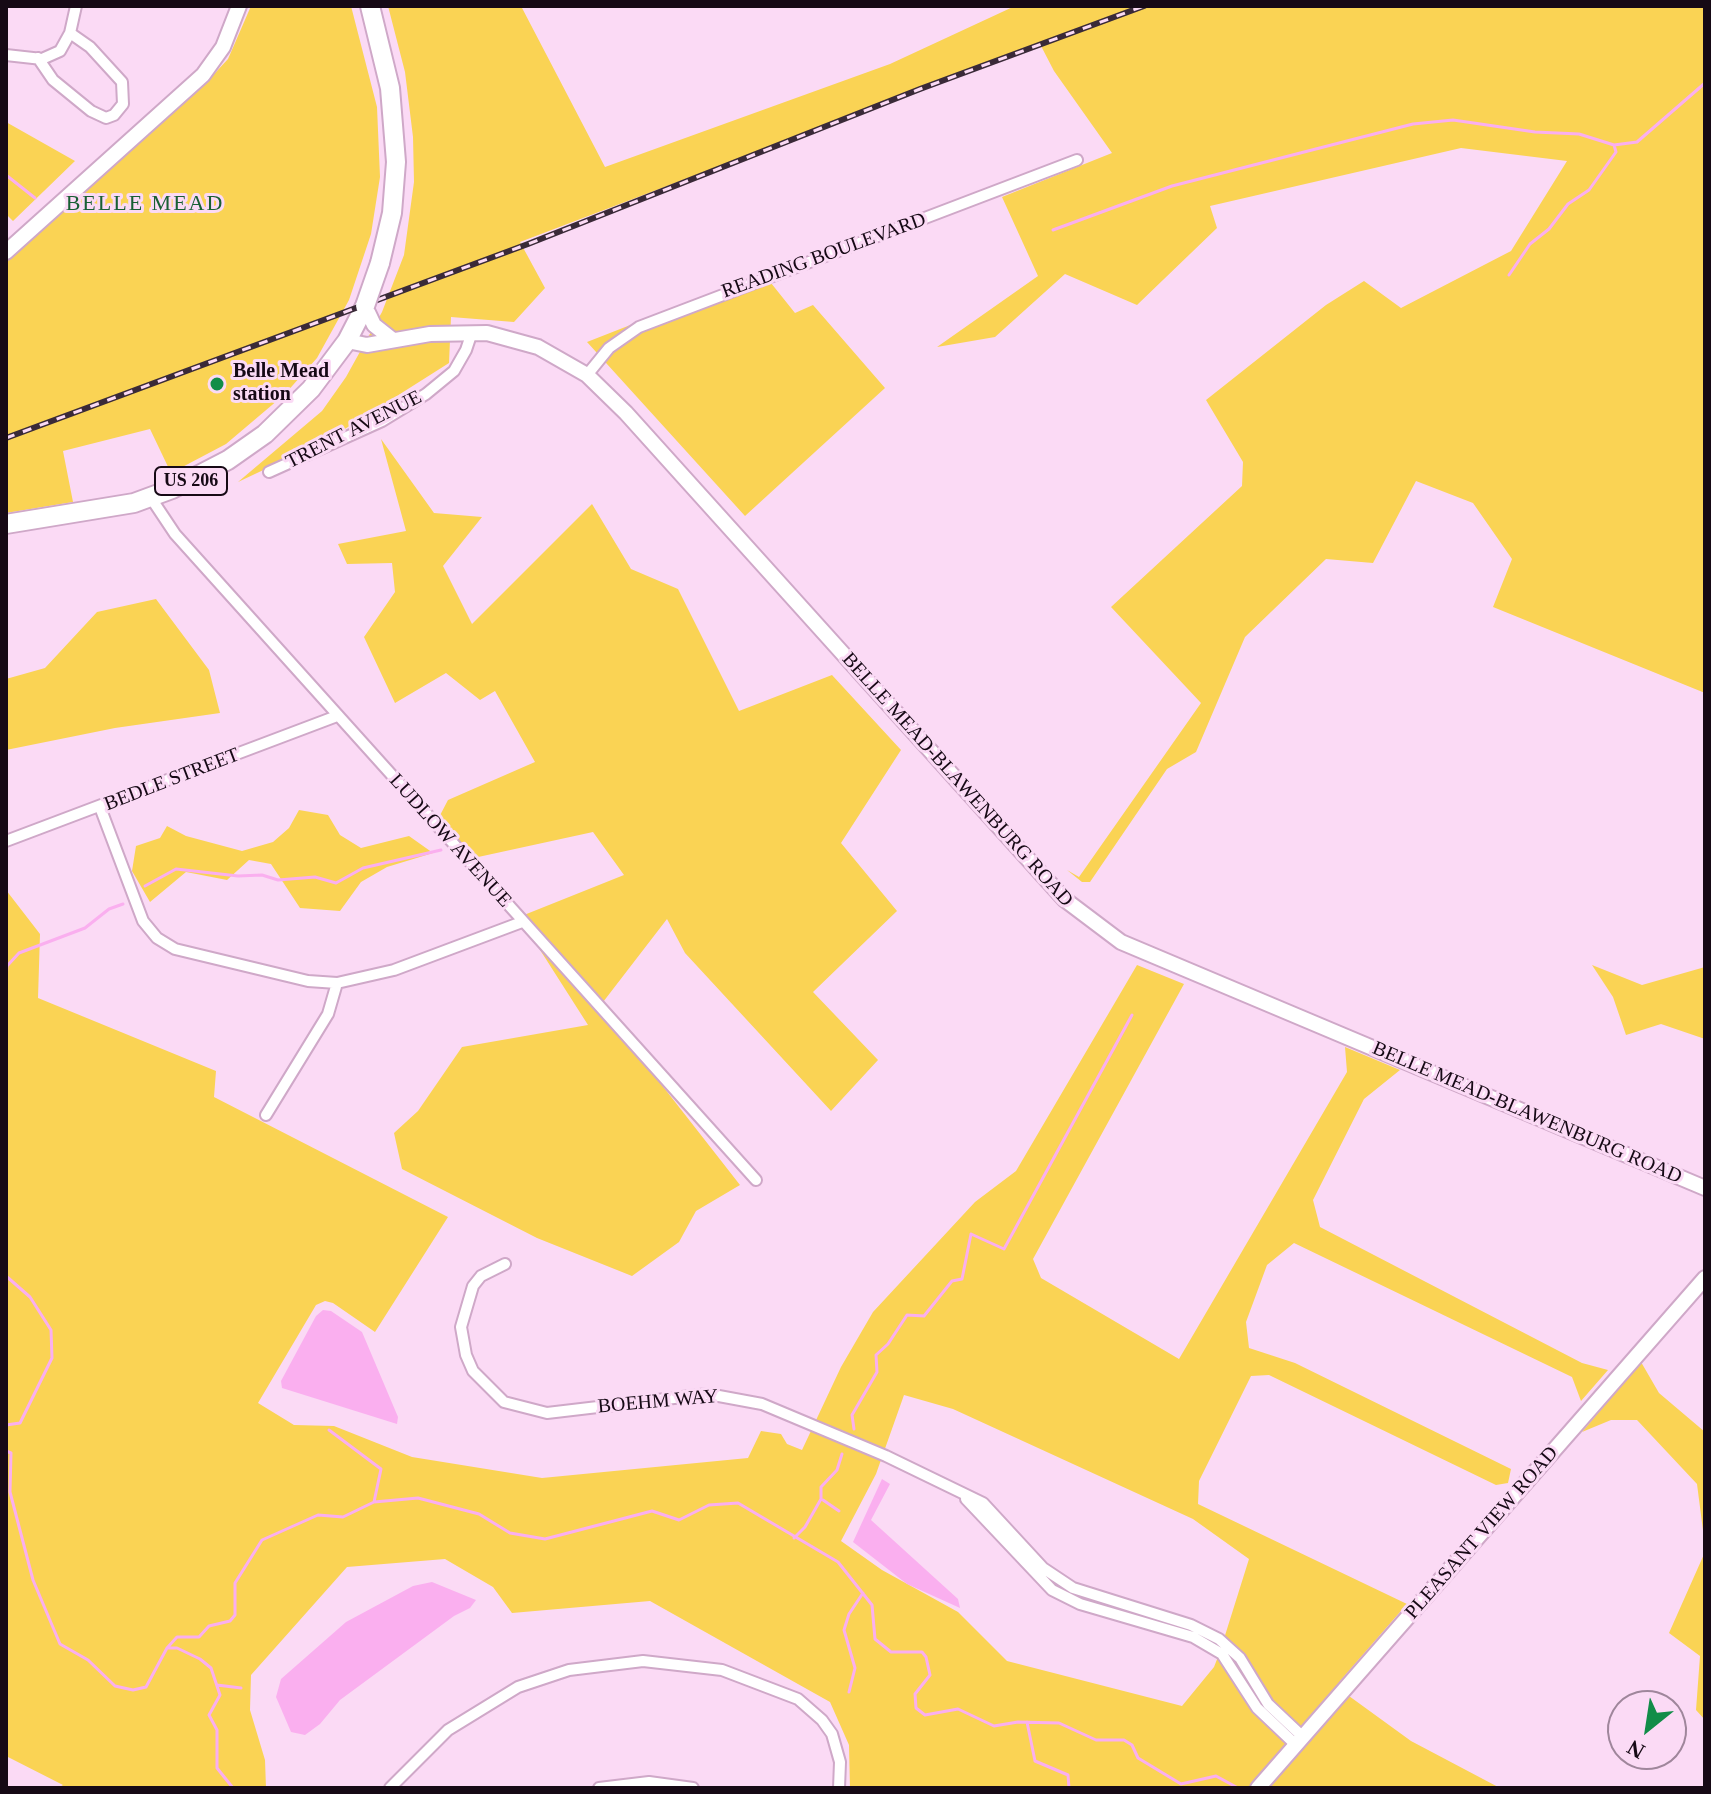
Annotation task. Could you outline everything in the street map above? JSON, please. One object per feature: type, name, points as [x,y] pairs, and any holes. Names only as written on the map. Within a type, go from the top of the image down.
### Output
[{"type":"highway","name":"US 206","points":[[6,524],[106,509],[151,498],[191,481],[244,450],[290,412],[336,358],[365,306],[387,241],[395,182],[390,88],[370,6]]},
{"type":"street","points":[[6,55],[38,58],[60,51],[70,33],[76,6]]},
{"type":"street","points":[[6,252],[203,75],[223,47],[239,6]]},
{"type":"street","points":[[38,58],[53,80],[91,111],[106,118],[114,115],[123,104],[122,82],[90,47],[70,33]]},
{"type":"street","name":"READING BOULEVARD","points":[[587,375],[609,348],[639,327],[1077,160]]},
{"type":"street","points":[[365,306],[378,329],[393,340]]},
{"type":"street","points":[[347,341],[367,345],[472,332]]},
{"type":"street","name":"BELLE MEAD-BLAWENBURG ROAD","points":[[472,332],[524,342],[587,375],[626,413],[1048,882],[1100,929],[1147,954],[1705,1188]]},
{"type":"street","name":"TRENT AVENUE","points":[[269,472],[382,421],[426,394],[454,371],[472,332]]},
{"type":"street","name":"LUDLOW AVENUE","points":[[151,498],[164,521],[756,1180]]},
{"type":"street","name":"BEDLE STREET","points":[[6,841],[337,716]]},
{"type":"street","points":[[100,807],[143,921],[165,944],[267,972],[337,983],[394,970],[522,922]]},
{"type":"street","points":[[266,1115],[328,1014],[337,983]]},
{"type":"street","name":"BOEHM WAY","points":[[505,1264],[481,1276],[473,1286],[461,1327],[466,1355],[473,1371],[482,1384],[504,1402],[547,1413],[692,1395],[743,1398],[886,1456],[965,1497],[983,1503],[1029,1560],[1088,1601],[1206,1631],[1238,1664],[1257,1708],[1299,1741]]},
{"type":"street","name":"PLEASANT VIEW ROAD","points":[[1261,1785],[1705,1278]]},
{"type":"street","points":[[390,1788],[448,1730],[505,1693],[569,1670],[643,1661],[722,1670],[798,1699],[816,1713],[832,1734],[840,1762],[839,1788]]},
{"type":"street","points":[[599,1788],[649,1782],[693,1788]]},
{"type":"shaded area","points":[[251,6],[351,6],[377,107],[380,177],[371,234],[349,300],[317,358],[285,394],[226,444],[171,473],[150,429],[63,451],[73,502],[6,513],[6,259],[204,85],[228,59]]},
{"type":"shaded area","points":[[388,6],[521,6],[605,167],[890,64],[1015,6],[1705,6],[1705,693],[1493,607],[1512,559],[1473,503],[1416,481],[1373,563],[1326,559],[1245,637],[1196,752],[1167,769],[1090,882],[1082,882],[1067,870],[1079,877],[1201,703],[1111,607],[1242,486],[1243,462],[1206,400],[1326,305],[1364,281],[1401,308],[1511,251],[1567,161],[1461,148],[1210,206],[1217,228],[1137,305],[1065,274],[995,337],[937,347],[1038,276],[1002,197],[1112,153],[1054,71],[1040,44],[520,242],[545,288],[514,322],[451,317],[449,363],[329,439],[238,482],[322,411],[346,377],[382,312],[404,255],[414,182],[413,137],[405,72]]},
{"type":"shaded area","points":[[6,122],[75,161],[13,221],[6,214]]},
{"type":"shaded area","points":[[763,273],[795,313],[813,305],[885,388],[745,516],[587,342]]},
{"type":"shaded area","points":[[381,439],[434,513],[482,517],[443,566],[472,624],[592,504],[631,569],[678,589],[739,711],[832,675],[901,750],[841,843],[897,911],[813,992],[878,1060],[831,1111],[685,953],[667,919],[600,1006],[740,1185],[696,1211],[679,1242],[632,1276],[537,1238],[402,1169],[394,1133],[418,1111],[462,1047],[588,1025],[519,917],[624,875],[593,832],[469,859],[436,823],[448,800],[535,762],[495,691],[480,700],[446,673],[395,703],[364,637],[395,592],[392,563],[347,564],[338,544],[406,531]]},
{"type":"shaded area","points":[[156,599],[209,670],[220,713],[115,728],[6,750],[6,679],[45,668],[97,612]]},
{"type":"shaded area","points":[[299,810],[328,815],[340,835],[361,848],[409,836],[433,853],[387,867],[361,882],[340,911],[300,908],[271,864],[249,860],[227,880],[186,872],[150,902],[132,871],[136,846],[160,838],[167,826],[186,836],[242,851],[273,842],[289,828]]},
{"type":"shaded area","points":[[6,890],[40,934],[38,998],[216,1071],[214,1097],[448,1217],[375,1332],[333,1303],[325,1301],[316,1305],[258,1403],[294,1425],[334,1426],[412,1457],[542,1478],[748,1458],[761,1431],[781,1434],[787,1444],[802,1450],[841,1367],[873,1312],[975,1202],[1016,1171],[1137,965],[1184,984],[1033,1259],[1041,1278],[1179,1359],[1347,1072],[1345,1047],[1400,1070],[1364,1099],[1313,1200],[1320,1227],[1582,1363],[1608,1370],[1581,1401],[1572,1377],[1294,1243],[1267,1265],[1246,1322],[1249,1348],[1295,1363],[1511,1469],[1508,1483],[1496,1485],[1269,1375],[1251,1376],[1199,1481],[1198,1504],[1407,1604],[1340,1681],[1349,1696],[1411,1741],[1500,1788],[850,1788],[849,1745],[830,1702],[650,1601],[512,1613],[493,1587],[445,1559],[347,1567],[251,1675],[250,1710],[265,1760],[266,1788],[58,1788],[63,1785],[6,1756]],"holes":[[[904,1395],[953,1409],[1193,1519],[1249,1559],[1222,1645],[1186,1629],[1221,1649],[1214,1667],[1182,1706],[1007,1661],[958,1612],[882,1570],[841,1541],[876,1474]]]},
{"type":"shaded area","points":[[1592,965],[1642,985],[1705,967],[1705,1039],[1661,1024],[1626,1035],[1613,997]]},
{"type":"shaded area","points":[[323,1310],[331,1311],[362,1332],[398,1417],[397,1424],[282,1388],[281,1381],[316,1316]]},
{"type":"shaded area","points":[[1641,1362],[1659,1393],[1705,1432],[1705,1546],[1697,1484],[1637,1420],[1611,1420],[1582,1432]]},
{"type":"shaded area","points":[[882,1479],[890,1484],[871,1520],[958,1599],[960,1608],[907,1584],[853,1542]]},
{"type":"shaded area","points":[[1705,1552],[1705,1720],[1696,1710],[1700,1656],[1669,1633]]},
{"type":"shaded area","points":[[432,1582],[476,1600],[470,1608],[454,1616],[340,1700],[320,1724],[305,1735],[291,1732],[276,1697],[281,1679],[346,1622],[413,1586]]},
{"type":"waterway","points":[[1053,230],[1172,186],[1413,124],[1453,120],[1535,132],[1579,134],[1614,145],[1637,142],[1705,83]]},
{"type":"waterway","points":[[1509,275],[1530,244],[1549,229],[1568,204],[1589,190],[1616,152],[1614,145]]},
{"type":"waterway","points":[[6,175],[35,198]]},
{"type":"waterway","points":[[145,886],[176,869],[238,876],[262,875],[278,880],[315,877],[336,883],[363,868],[441,850]]},
{"type":"waterway","points":[[6,978],[7,966],[19,953],[85,928],[109,909],[123,904]]},
{"type":"waterway","points":[[854,1429],[852,1415],[877,1372],[876,1355],[888,1344],[907,1315],[924,1316],[952,1281],[962,1279],[971,1234],[1004,1249],[1132,1015]]},
{"type":"waterway","points":[[6,1276],[30,1297],[51,1330],[52,1358],[20,1423],[6,1425]]},
{"type":"waterway","points":[[329,1430],[381,1469],[374,1502]]},
{"type":"waterway","points":[[6,1451],[11,1453],[10,1492],[33,1580],[60,1644],[88,1660],[115,1686],[133,1690],[146,1687],[167,1648],[177,1648],[211,1668],[220,1695],[209,1715],[217,1730],[217,1768],[233,1788]]},
{"type":"waterway","points":[[794,1538],[805,1527],[821,1499],[821,1487],[837,1470],[842,1454]]},
{"type":"waterway","points":[[167,1648],[177,1637],[199,1637],[209,1626],[230,1621],[235,1615],[235,1583],[262,1540],[318,1515],[343,1517],[374,1502],[418,1498],[479,1514],[510,1533],[545,1539],[652,1511],[679,1520],[709,1505],[738,1503],[838,1562],[872,1605],[875,1639],[891,1652],[922,1652],[930,1675],[915,1694],[916,1708],[925,1715],[958,1709],[994,1726],[1018,1722],[1059,1723],[1096,1740],[1124,1740],[1132,1745],[1138,1758],[1181,1784],[1216,1776],[1238,1788]]},
{"type":"waterway","points":[[823,1500],[839,1511]]},
{"type":"waterway","points":[[849,1692],[855,1668],[844,1630],[849,1614],[863,1593]]},
{"type":"waterway","points":[[217,1685],[241,1688]]},
{"type":"waterway","points":[[1027,1722],[1035,1761],[1068,1775],[1069,1788]]},
{"type":"railway","points":[[6,438],[528,244],[920,89],[1144,6]]},
{"type":"place","name":"Belle Mead station","points":[[217,384]]},
{"type":"district","name":"BELLE MEAD","points":[[145,204]]}]
